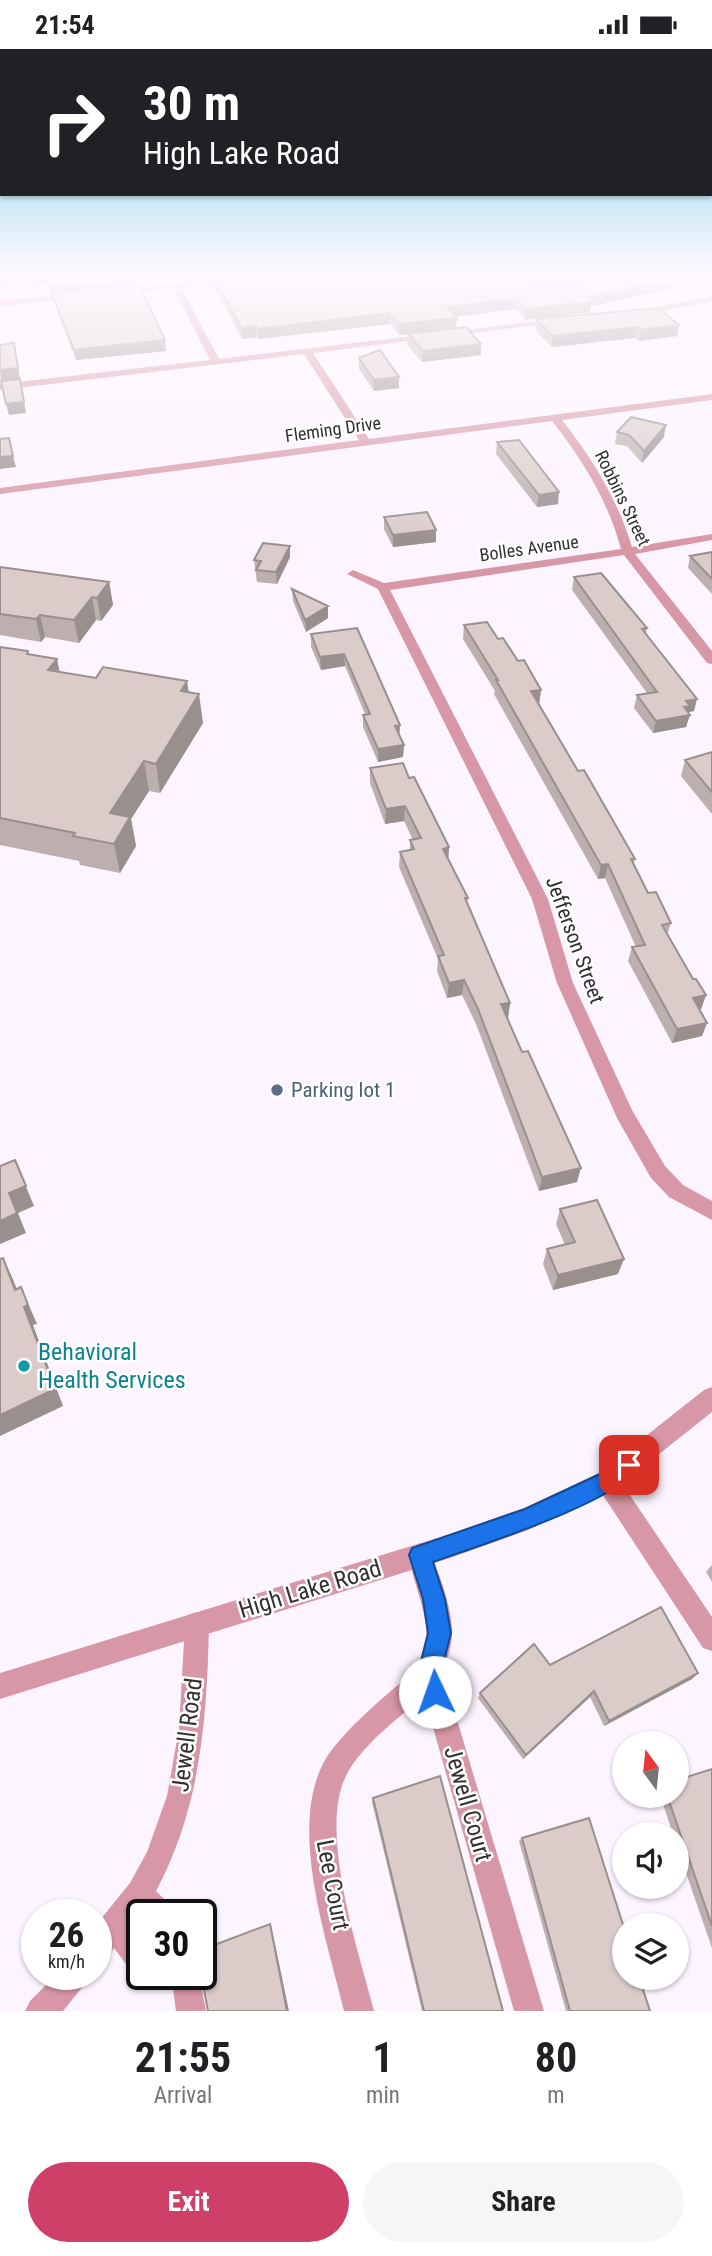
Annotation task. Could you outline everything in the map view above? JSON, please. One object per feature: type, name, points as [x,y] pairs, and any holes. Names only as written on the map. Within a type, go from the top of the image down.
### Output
[{"type":"street","points":[[0,387],[194,365]]},
{"type":"street","points":[[316,365],[366,443]]},
{"type":"street","name":"Fleming Drive","points":[[0,491],[712,397]]},
{"type":"street","name":"Robbins Street","points":[[555,418],[588,462],[623,532],[628,552],[712,660]]},
{"type":"street","name":"Bolles Avenue","points":[[383,587],[628,552],[712,537]]},
{"type":"street","points":[[353,574],[383,587]]},
{"type":"street","name":"Jefferson Street","points":[[383,587],[540,899],[562,974],[624,1113],[658,1172],[676,1191],[712,1211]]},
{"type":"street","name":"High Lake Road","points":[[0,1686],[420,1555],[528,1518],[607,1481],[650,1450],[712,1398]]},
{"type":"street","points":[[607,1481],[639,1525],[712,1639]]},
{"type":"street","points":[[420,1555],[434,1599],[440,1633],[430,1673]]},
{"type":"street","name":"Jewell Road","points":[[112,1928],[139,1894],[172,1827],[187,1771],[197,1693],[197,1624]]},
{"type":"street","name":"Lee Court","points":[[359,2011],[322,1847],[323,1806],[333,1770],[363,1736],[430,1673]]},
{"type":"street","name":"Jewell Court","points":[[430,1673],[529,2011]]},
{"type":"street","points":[[139,1894],[144,1899]]},
{"type":"street","points":[[114,1925],[126,1941]]},
{"type":"street","points":[[40,2011],[63,1990]]},
{"type":"street","points":[[188,1990],[191,2011]]},
{"type":"building","points":[[0,365],[17,365],[18,368],[0,370]]},
{"type":"building","points":[[363,365],[390,365],[399,377],[374,380]]},
{"type":"building","points":[[20,379],[24,402],[6,404],[1,381]]},
{"type":"building","points":[[631,417],[666,425],[644,451],[629,435],[617,432]]},
{"type":"building","points":[[9,438],[13,456],[0,457],[0,439]]},
{"type":"building","points":[[519,440],[559,492],[539,495],[497,442]]},
{"type":"building","points":[[427,512],[436,530],[393,535],[384,517]]},
{"type":"building","points":[[263,543],[290,546],[276,572],[256,570],[261,561],[254,560]]},
{"type":"building","points":[[712,552],[712,579],[690,556]]},
{"type":"building","points":[[0,567],[109,582],[97,598],[92,597],[74,620],[40,615],[36,619],[0,614]]},
{"type":"building","points":[[601,573],[647,628],[642,629],[697,699],[686,701],[690,706],[684,707],[690,715],[656,721],[637,695],[657,692],[574,577]]},
{"type":"building","points":[[292,589],[328,606],[305,620]]},
{"type":"building","points":[[487,622],[498,639],[503,638],[518,661],[524,660],[541,690],[531,691],[578,771],[584,770],[635,859],[631,859],[648,893],[656,892],[671,923],[662,925],[693,979],[696,979],[706,995],[693,998],[707,1023],[677,1029],[632,947],[645,945],[608,864],[601,865],[498,680],[464,625]]},
{"type":"building","points":[[357,628],[400,725],[395,726],[404,745],[378,749],[363,715],[370,714],[344,654],[320,657],[311,634]]},
{"type":"building","points":[[0,647],[57,659],[48,670],[96,678],[103,667],[187,681],[181,691],[199,694],[156,764],[144,761],[110,813],[130,817],[114,844],[0,818]]},
{"type":"building","points":[[712,752],[712,792],[685,760]]},
{"type":"building","points":[[403,763],[409,778],[414,777],[449,847],[443,849],[468,898],[465,898],[510,1003],[501,1004],[522,1052],[528,1051],[581,1168],[542,1177],[478,1009],[464,980],[449,983],[438,956],[444,955],[400,852],[414,849],[410,840],[421,838],[405,806],[386,809],[370,768]]},
{"type":"building","points":[[15,1160],[26,1186],[9,1193],[17,1213],[0,1221],[0,1166]]},
{"type":"building","points":[[597,1200],[624,1259],[558,1275],[547,1249],[575,1242],[560,1209]]},
{"type":"building","name":"Behavioral Health Services","points":[[3,1258],[15,1290],[21,1287],[28,1305],[24,1307],[55,1389],[0,1415],[0,1259]]},
{"type":"building","points":[[661,1607],[698,1673],[609,1721],[594,1691],[526,1755],[480,1693],[534,1644],[550,1665]]},
{"type":"building","points":[[712,1769],[712,1926],[689,1859],[689,1822],[676,1822],[671,1808],[690,1808],[690,1776]]},
{"type":"building","points":[[440,1776],[503,2011],[424,2011],[373,1798]]},
{"type":"building","points":[[589,1818],[612,1890],[612,1899],[615,1899],[619,1913],[612,1913],[612,1990],[643,1990],[650,2011],[570,2011],[522,1838]]},
{"type":"building","points":[[270,1924],[287,2011],[208,2011],[204,1990],[217,1990],[217,1944]]},
{"type":"place","name":"Parking lot 1","points":[[277,1090]]},
{"type":"place","name":"Behavioral Health Services","points":[[24,1366]]},
{"type":"route","points":[[435,1692],[430,1673],[440,1633],[434,1599],[420,1555],[528,1518],[607,1481],[629,1465]]}]
